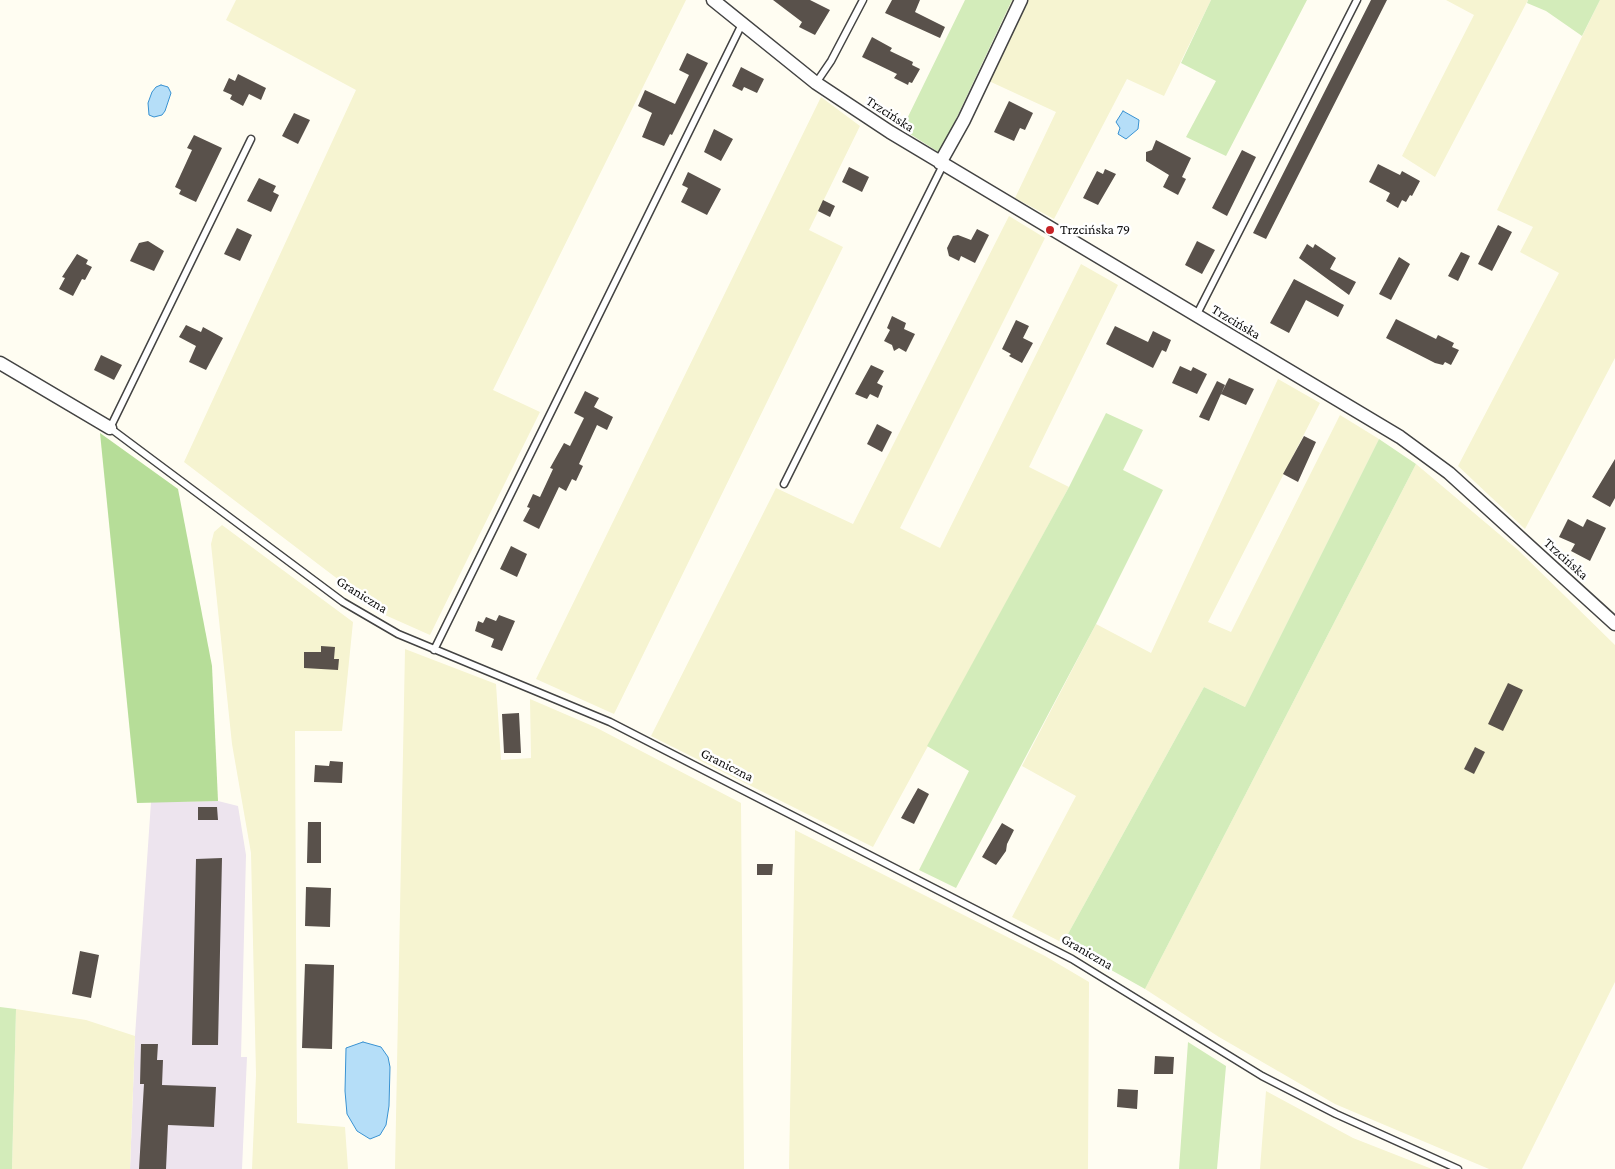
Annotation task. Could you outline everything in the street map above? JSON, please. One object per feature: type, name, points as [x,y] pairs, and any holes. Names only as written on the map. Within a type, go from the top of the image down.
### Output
[{"type":"street","name":"Trzcińska","points":[[713,0],[816,83],[942,164],[1407,442],[1449,473],[1615,624]]},
{"type":"street","points":[[942,164],[1021,0]]},
{"type":"street","name":"Graniczna","points":[[0,363],[110,428]]},
{"type":"lane","points":[[816,83],[831,61],[863,0]]},
{"type":"lane","points":[[1196,316],[1357,0]]},
{"type":"lane","points":[[434,650],[742,24]]},
{"type":"lane","points":[[110,428],[251,139]]},
{"type":"lane","points":[[784,484],[942,164]]},
{"type":"lane","name":"Graniczna","points":[[110,428],[343,602],[398,634],[568,704],[632,733],[1072,959],[1270,1080],[1394,1142],[1458,1169]]},
{"type":"shaded area","points":[[236,0],[686,0],[493,390],[540,412],[430,635],[385,615],[184,462],[356,90],[226,20]]},
{"type":"shaded area","points":[[1012,0],[1211,0],[1164,96],[1127,79],[1054,219],[1015,198],[1056,112],[978,76]]},
{"type":"shaded area","points":[[1446,0],[1528,0],[1435,177],[1402,156],[1474,15]]},
{"type":"shaded area","points":[[1600,0],[1615,0],[1615,358],[1525,529],[1458,466],[1559,273],[1520,252],[1533,227],[1497,210]]},
{"type":"shaded area","points":[[821,97],[860,126],[809,230],[843,247],[614,714],[536,679]]},
{"type":"shaded area","points":[[1009,216],[1045,238],[900,528],[940,548],[1081,264],[1118,285],[1029,467],[1069,487],[873,847],[651,736],[776,488],[853,524]]},
{"type":"shaded area","points":[[1278,379],[1320,403],[1208,622],[1231,632],[1340,415],[1379,439],[1245,707],[1204,687],[1063,943],[1012,917],[1076,796],[1022,766],[1096,624],[1151,653]]},
{"type":"shaded area","points":[[1416,464],[1518,550],[1615,645],[1615,982],[1522,1169],[1489,1169],[1335,1104],[1219,1037],[1145,989]]},
{"type":"shaded area","points":[[222,525],[353,622],[342,731],[295,731],[297,1123],[345,1127],[348,1169],[252,1169],[256,1075],[251,853],[232,744],[211,544],[214,532]]},
{"type":"shaded area","points":[[405,649],[496,684],[501,760],[531,758],[530,699],[595,727],[741,803],[744,1169],[395,1169]]},
{"type":"shaded area","points":[[218,801],[238,806],[246,855],[241,1057],[247,1057],[242,1169],[130,1169],[135,1036],[151,802]]},
{"type":"shaded area","points":[[795,830],[1045,956],[1089,982],[1088,1169],[789,1169]]},
{"type":"shaded area","points":[[16,1009],[86,1020],[135,1036],[130,1169],[12,1169]]},
{"type":"shaded area","points":[[1266,1091],[1353,1138],[1432,1169],[1260,1169]]},
{"type":"green space","points":[[965,0],[1012,0],[940,153],[902,129]]},
{"type":"green space","points":[[1211,0],[1307,0],[1226,156],[1186,137],[1216,81],[1181,63]]},
{"type":"green space","points":[[1528,0],[1600,0],[1582,36],[1546,11],[1527,3]]},
{"type":"green space","points":[[1106,413],[1143,430],[1123,470],[1163,490],[1096,624],[956,888],[919,870],[969,771],[927,746],[1069,487]]},
{"type":"green space","points":[[100,433],[178,489],[212,666],[218,801],[137,803]]},
{"type":"green space","points":[[1379,439],[1416,464],[1145,989],[1063,943],[1204,687],[1245,707]]},
{"type":"green space","points":[[0,1007],[16,1009],[12,1169],[0,1169]]},
{"type":"green space","points":[[1188,1042],[1226,1066],[1217,1169],[1179,1169]]},
{"type":"water","points":[[161,85],[168,87],[171,93],[165,111],[162,115],[154,117],[149,115],[148,103],[152,92]]},
{"type":"water","points":[[1123,111],[1139,120],[1138,129],[1126,139],[1118,134],[1120,128],[1116,122]]},
{"type":"water","points":[[363,1042],[381,1047],[388,1057],[390,1067],[389,1106],[386,1125],[380,1135],[370,1139],[357,1131],[347,1114],[345,1091],[346,1048]]},
{"type":"building","points":[[773,0],[810,0],[830,10],[815,35],[799,27],[802,22]]},
{"type":"building","points":[[892,0],[920,0],[915,12],[945,27],[940,38],[885,13]]},
{"type":"building","points":[[1371,0],[1387,0],[1266,239],[1253,233]]},
{"type":"building","points":[[872,37],[892,48],[890,51],[913,62],[912,65],[920,69],[912,83],[909,82],[908,85],[894,78],[897,74],[862,57]]},
{"type":"building","points":[[687,53],[708,63],[672,135],[670,134],[664,146],[642,137],[652,113],[638,106],[645,90],[675,104],[689,75],[679,70]]},
{"type":"building","points":[[741,67],[764,79],[757,93],[744,87],[742,91],[732,86]]},
{"type":"building","points":[[238,74],[266,88],[261,100],[249,94],[243,106],[230,99],[232,95],[223,91],[229,78],[235,81]]},
{"type":"building","points":[[1009,101],[1033,113],[1025,130],[1020,128],[1014,141],[994,132]]},
{"type":"building","points":[[294,113],[310,120],[298,144],[282,136]]},
{"type":"building","points":[[714,129],[733,139],[721,161],[704,152]]},
{"type":"building","points":[[194,135],[222,148],[196,202],[179,194],[181,190],[175,187],[192,150],[187,148]]},
{"type":"building","points":[[1156,140],[1191,158],[1182,177],[1186,179],[1178,195],[1163,187],[1169,175],[1146,161],[1146,152],[1152,150]]},
{"type":"building","points":[[1242,150],[1256,157],[1227,216],[1212,208]]},
{"type":"building","points":[[1378,164],[1400,175],[1402,171],[1420,181],[1412,196],[1410,195],[1406,202],[1402,200],[1398,208],[1386,201],[1390,193],[1369,182]]},
{"type":"building","points":[[849,167],[869,177],[862,192],[842,182]]},
{"type":"building","points":[[1105,169],[1116,174],[1098,205],[1083,198],[1097,171],[1103,174]]},
{"type":"building","points":[[688,172],[721,189],[707,215],[681,202],[688,188],[682,185]]},
{"type":"building","points":[[259,178],[276,186],[273,192],[279,195],[271,212],[247,201]]},
{"type":"building","points":[[823,200],[835,206],[830,217],[818,211]]},
{"type":"building","points":[[1498,225],[1512,232],[1492,271],[1478,264]]},
{"type":"building","points":[[237,228],[252,235],[240,261],[224,254]]},
{"type":"building","points":[[977,229],[989,235],[975,263],[961,256],[959,261],[949,256],[947,248],[953,236],[958,235],[971,240]]},
{"type":"building","points":[[148,241],[164,251],[154,271],[130,261],[139,243]]},
{"type":"building","points":[[1197,241],[1215,250],[1202,274],[1185,265]]},
{"type":"building","points":[[1307,244],[1313,248],[1315,244],[1336,258],[1330,269],[1356,282],[1349,295],[1299,258]]},
{"type":"building","points":[[1461,252],[1470,256],[1458,281],[1448,276]]},
{"type":"building","points":[[77,254],[88,260],[86,264],[92,267],[85,280],[82,279],[73,296],[59,289],[65,278],[62,277]]},
{"type":"building","points":[[1399,257],[1410,264],[1391,300],[1379,294]]},
{"type":"building","points":[[1294,279],[1344,305],[1338,317],[1306,300],[1289,333],[1270,323]]},
{"type":"building","points":[[892,316],[906,323],[904,329],[915,334],[906,352],[899,348],[894,351],[892,345],[884,341],[890,330],[887,328]]},
{"type":"building","points":[[1396,319],[1436,339],[1438,335],[1454,343],[1452,347],[1459,350],[1451,365],[1445,362],[1443,365],[1435,363],[1386,338]]},
{"type":"building","points":[[1016,320],[1029,326],[1023,338],[1033,343],[1022,363],[1009,356],[1011,354],[1002,349]]},
{"type":"building","points":[[186,325],[201,332],[203,327],[223,338],[206,370],[189,362],[196,346],[179,337]]},
{"type":"building","points":[[1115,326],[1148,342],[1153,331],[1171,340],[1166,352],[1162,350],[1153,368],[1106,344]]},
{"type":"building","points":[[101,355],[122,365],[114,380],[94,370]]},
{"type":"building","points":[[871,365],[884,371],[877,383],[883,386],[878,398],[870,394],[867,399],[855,394]]},
{"type":"building","points":[[1180,366],[1191,371],[1193,367],[1207,374],[1197,394],[1172,383]]},
{"type":"building","points":[[1229,378],[1254,389],[1246,405],[1221,394]]},
{"type":"building","points":[[1217,381],[1225,385],[1209,421],[1199,417]]},
{"type":"building","points":[[585,391],[599,398],[594,407],[613,417],[607,430],[597,425],[579,464],[583,466],[576,481],[572,479],[566,491],[559,487],[539,529],[523,521],[530,508],[527,507],[533,494],[540,497],[553,469],[550,468],[564,443],[570,446],[584,418],[574,413]]},
{"type":"building","points":[[877,424],[892,432],[882,452],[867,444]]},
{"type":"building","points":[[1304,436],[1316,442],[1298,482],[1283,474]]},
{"type":"building","points":[[1615,459],[1615,498],[1610,507],[1592,497]]},
{"type":"building","points":[[1568,519],[1583,527],[1587,519],[1606,528],[1590,561],[1571,551],[1575,544],[1559,537]]},
{"type":"building","points":[[511,546],[527,554],[517,577],[500,569]]},
{"type":"building","points":[[499,615],[515,621],[502,651],[491,647],[494,639],[475,631],[478,621],[483,623],[486,617],[496,621]]},
{"type":"building","points":[[321,646],[335,647],[334,659],[339,659],[338,670],[304,668],[304,652],[321,652]]},
{"type":"building","points":[[1508,683],[1523,690],[1503,731],[1488,724]]},
{"type":"building","points":[[519,713],[521,753],[504,753],[502,714]]},
{"type":"building","points":[[1475,747],[1485,752],[1474,774],[1464,769]]},
{"type":"building","points":[[330,761],[343,762],[342,783],[314,782],[315,765],[329,766]]},
{"type":"building","points":[[918,788],[929,794],[914,824],[901,818]]},
{"type":"building","points":[[198,807],[217,807],[218,820],[198,820]]},
{"type":"building","points":[[308,822],[321,822],[321,863],[307,863]]},
{"type":"building","points":[[1002,823],[1014,830],[1007,844],[1006,851],[996,865],[982,857]]},
{"type":"building","points":[[222,858],[218,1045],[192,1045],[196,859]]},
{"type":"building","points":[[757,864],[773,864],[772,875],[757,875]]},
{"type":"building","points":[[306,887],[331,888],[330,927],[305,926]]},
{"type":"building","points":[[80,951],[99,955],[91,998],[72,994]]},
{"type":"building","points":[[305,964],[334,965],[332,1049],[302,1048]]},
{"type":"building","points":[[141,1044],[158,1044],[157,1060],[163,1060],[162,1085],[216,1087],[214,1127],[168,1125],[166,1169],[139,1169],[144,1084],[140,1084]]},
{"type":"building","points":[[1155,1056],[1174,1057],[1173,1074],[1154,1074]]},
{"type":"building","points":[[1118,1089],[1138,1090],[1137,1109],[1117,1107]]},
{"type":"place","name":"Trzcińska 79","points":[[1050,230]]}]
